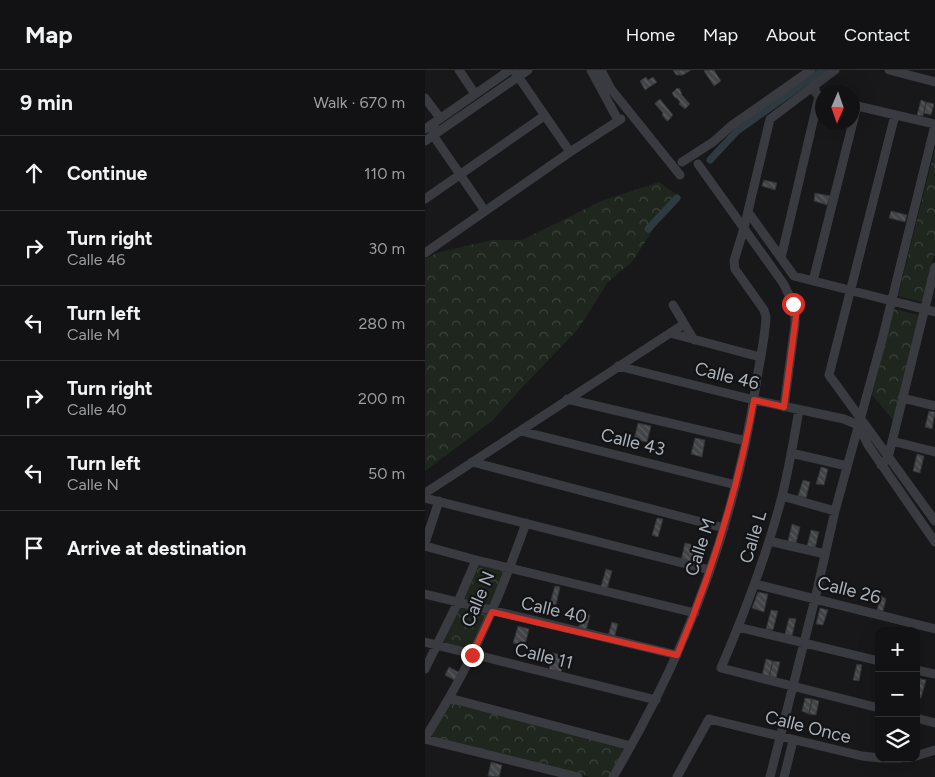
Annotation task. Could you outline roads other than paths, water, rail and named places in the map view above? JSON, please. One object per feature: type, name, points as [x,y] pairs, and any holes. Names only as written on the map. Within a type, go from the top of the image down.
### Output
[{"type":"street","points":[[459,70],[475,94]]},
{"type":"street","points":[[425,129],[475,94],[514,72],[528,70]]},
{"type":"street","points":[[425,253],[620,119],[591,70]]},
{"type":"street","points":[[601,70],[611,88],[680,174]]},
{"type":"street","points":[[744,228],[770,119],[770,109],[811,70]]},
{"type":"street","points":[[682,162],[713,142],[731,126],[802,94],[835,70]]},
{"type":"street","points":[[889,70],[902,71],[935,82]]},
{"type":"street","points":[[514,72],[570,152]]},
{"type":"street","points":[[429,135],[514,72]]},
{"type":"street","points":[[814,85],[815,89]]},
{"type":"street","points":[[802,94],[815,96]]},
{"type":"street","points":[[425,98],[437,121]]},
{"type":"street","points":[[770,777],[835,511],[891,301],[935,125],[860,106]]},
{"type":"street","points":[[895,115],[829,375],[859,422],[863,438],[935,521]]},
{"type":"street","points":[[425,199],[544,116]]},
{"type":"street","points":[[781,258],[815,120]]},
{"type":"street","points":[[425,141],[437,121]]},
{"type":"street","points":[[813,281],[849,130]]},
{"type":"street","points":[[429,135],[485,212]]},
{"type":"street","points":[[698,164],[788,291],[796,316],[784,407]]},
{"type":"street","points":[[748,212],[794,276],[935,312]]},
{"type":"street","name":"Calle M","points":[[613,777],[656,700],[695,613],[737,485],[747,441],[766,321],[764,310],[734,265],[744,228]]},
{"type":"street","points":[[771,244],[779,243],[785,238]]},
{"type":"street","points":[[885,462],[892,441],[935,267]]},
{"type":"street","points":[[783,283],[794,276]]},
{"type":"street","points":[[673,305],[694,340]]},
{"type":"street","points":[[425,493],[684,324]]},
{"type":"street","points":[[670,333],[760,357]]},
{"type":"street","name":"Calle 46","points":[[618,366],[784,407],[859,422]]},
{"type":"street","points":[[902,398],[935,406]]},
{"type":"street","points":[[567,399],[747,441]]},
{"type":"street","name":"Calle L","points":[[793,686],[721,668],[755,584],[769,541],[782,496],[799,410]]},
{"type":"street","name":"Calle 43","points":[[521,430],[737,485]]},
{"type":"street","points":[[892,441],[935,452]]},
{"type":"street","points":[[791,453],[847,466]]},
{"type":"street","points":[[472,462],[724,528]]},
{"type":"street","points":[[885,462],[935,542]]},
{"type":"street","points":[[782,496],[835,511]]},
{"type":"street","points":[[425,498],[710,570]]},
{"type":"street","points":[[439,501],[425,544],[475,560],[695,613]]},
{"type":"street","name":"Calle N","points":[[425,738],[472,655],[492,612],[526,523]]},
{"type":"street","points":[[769,541],[825,554]]},
{"type":"street","points":[[425,669],[458,602],[475,560]]},
{"type":"street","name":"Calle 26","points":[[755,584],[935,629]]},
{"type":"street","name":"Calle 40","points":[[425,594],[492,612],[677,655]]},
{"type":"street","points":[[738,627],[875,659]]},
{"type":"street","name":"Calle 11","points":[[425,642],[656,700]]},
{"type":"street","points":[[920,671],[935,674]]},
{"type":"street","points":[[793,686],[875,707]]},
{"type":"street","points":[[449,698],[631,746]]},
{"type":"street","name":"Calle Once","points":[[677,777],[709,719],[862,756],[875,757]]},
{"type":"street","points":[[920,719],[935,723]]},
{"type":"street","points":[[425,738],[578,777]]},
{"type":"street","points":[[784,777],[793,740]]},
{"type":"street","points":[[920,755],[935,750]]},
{"type":"waterway","points":[[710,160],[736,132],[823,70]]},
{"type":"waterway","points":[[648,229],[677,198]]}]
